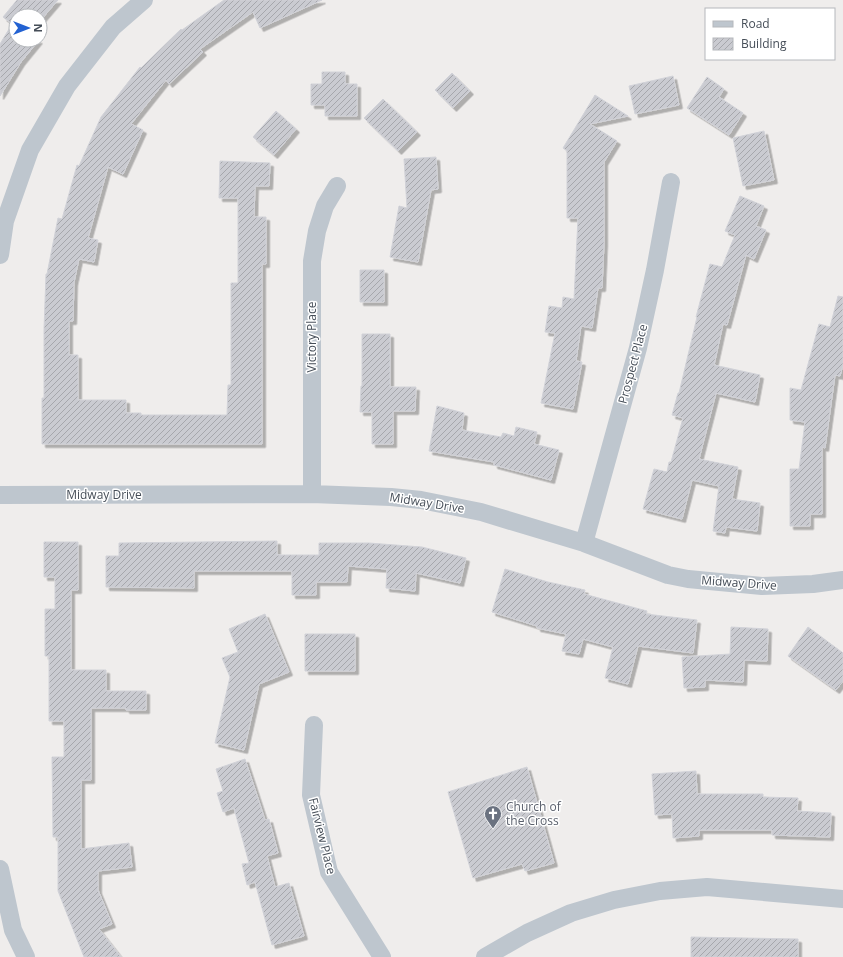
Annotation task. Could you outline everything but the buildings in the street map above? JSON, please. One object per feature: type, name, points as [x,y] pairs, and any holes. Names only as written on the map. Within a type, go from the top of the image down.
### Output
[{"type":"street","points":[[0,255],[5,221],[30,150],[67,86],[113,27],[144,0]]},
{"type":"street","name":"Prospect Place","points":[[584,543],[638,348],[655,270],[671,182]]},
{"type":"street","name":"Victory Place","points":[[312,494],[312,261],[317,231],[325,206],[337,186]]},
{"type":"street","name":"Midway Drive","points":[[0,495],[312,494],[391,497],[422,500],[481,512],[584,543],[668,575],[688,579],[762,586],[813,584],[843,580]]},
{"type":"street","name":"Fairview Place","points":[[314,726],[311,795],[329,872],[382,957]]},
{"type":"street","points":[[0,869],[14,930],[26,957]]},
{"type":"street","points":[[485,957],[527,933],[571,912],[614,900],[660,891],[708,887],[843,899]]},
{"type":"place","name":"Church of the Cross","points":[[493,829]]}]
